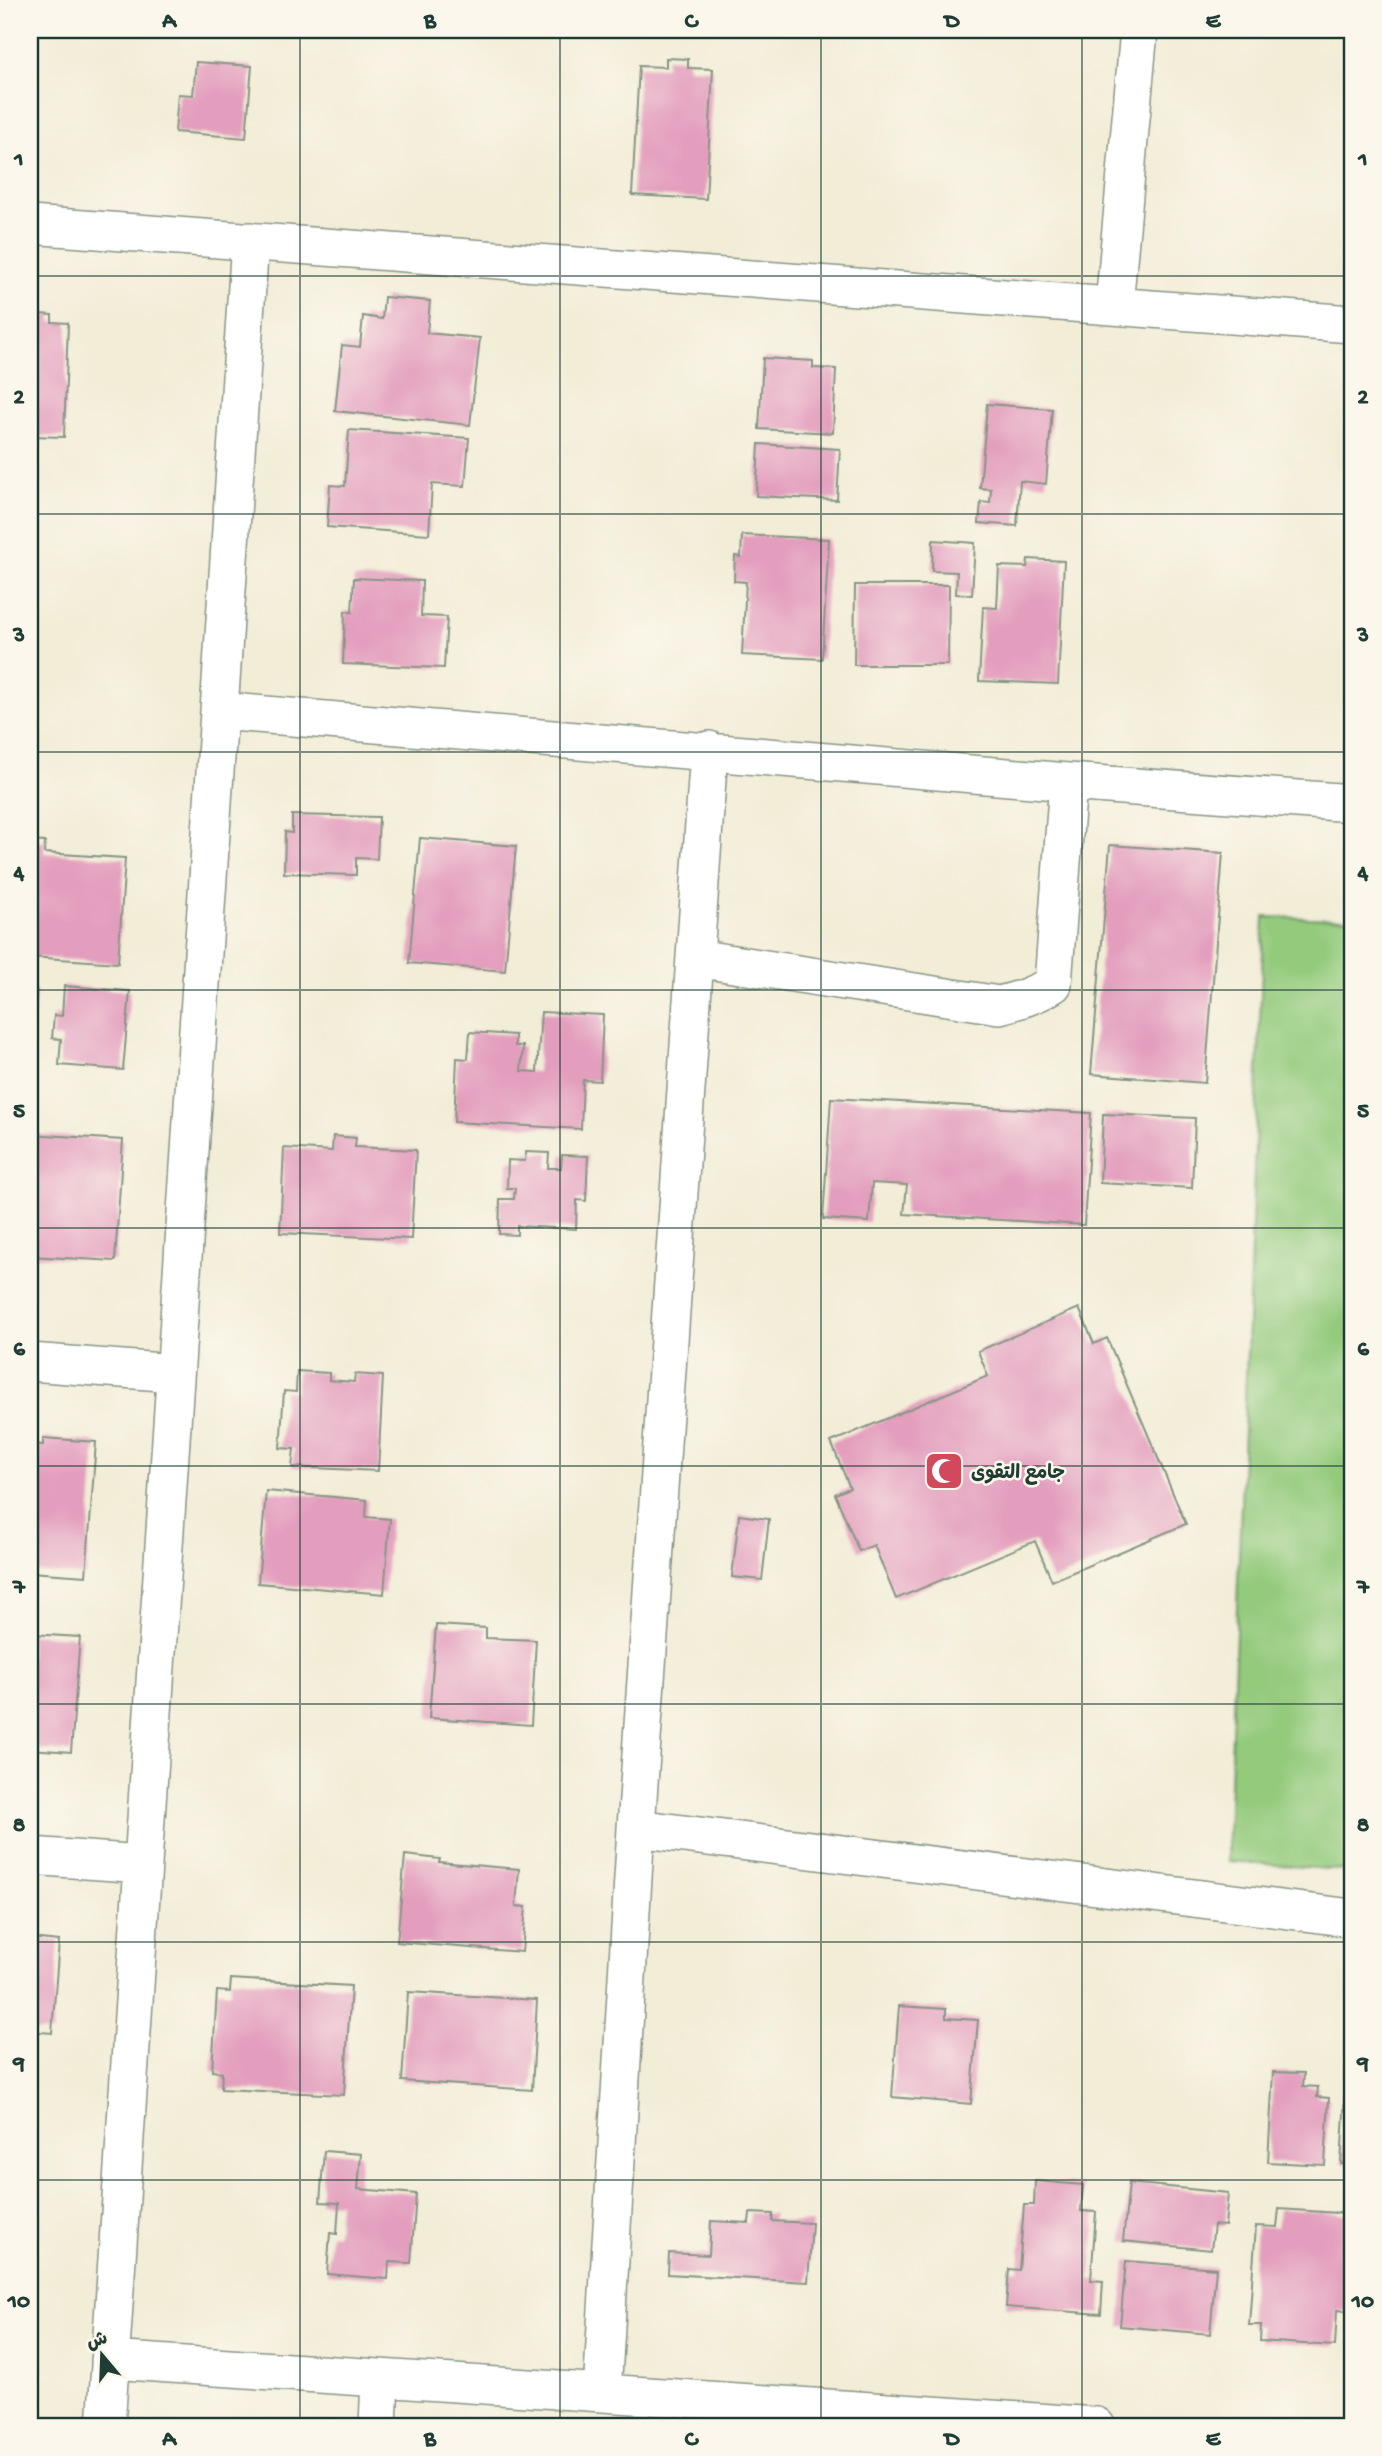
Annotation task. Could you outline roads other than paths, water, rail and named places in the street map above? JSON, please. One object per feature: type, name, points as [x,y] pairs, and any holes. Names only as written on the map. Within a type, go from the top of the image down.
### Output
[{"type":"street","points":[[1114,306],[1139,30]]},
{"type":"street","points":[[30,225],[1352,324]]},
{"type":"street","points":[[106,2426],[250,241]]},
{"type":"street","points":[[219,711],[1352,803]]},
{"type":"street","points":[[602,2393],[636,1828],[709,750]]},
{"type":"street","points":[[695,958],[999,1005],[1034,994],[1053,984],[1068,782]]},
{"type":"street","points":[[30,1362],[175,1373]]},
{"type":"street","points":[[636,1828],[1352,1918]]},
{"type":"street","points":[[30,1856],[143,1864]]},
{"type":"street","points":[[110,2360],[1096,2426]]},
{"type":"street","points":[[378,2426],[380,2378]]},
{"type":"place","name":"جامع التقوى","points":[[944,1471]]}]
